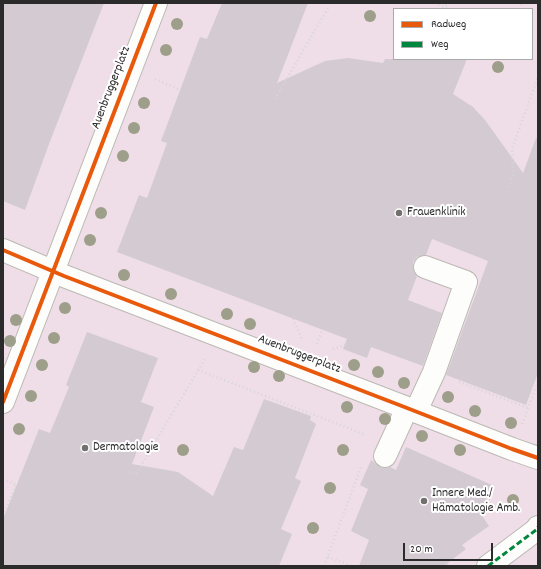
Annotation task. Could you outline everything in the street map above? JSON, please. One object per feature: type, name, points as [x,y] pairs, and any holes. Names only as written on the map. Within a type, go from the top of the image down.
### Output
[{"type":"street","name":"Auenbruggerplatz","points":[[3,402],[156,3]]},
{"type":"street","name":"Auenbruggerplatz","points":[[3,250],[53,271],[512,449],[537,454]]},
{"type":"street","points":[[385,447],[412,409],[434,372],[466,282],[425,267]]},
{"type":"street","points":[[488,566],[538,527]]},
{"type":"path","points":[[435,3],[445,8],[446,3]]},
{"type":"path","points":[[274,99],[328,8]]},
{"type":"path","points":[[509,187],[513,173],[512,149],[538,77]]},
{"type":"path","points":[[129,472],[136,474],[220,336]]},
{"type":"path","points":[[198,370],[385,447]]},
{"type":"path","points":[[434,372],[528,408]]},
{"type":"path","points":[[512,449],[538,382]]},
{"type":"path","points":[[324,566],[369,448],[385,447]]},
{"type":"path","points":[[3,479],[16,485],[3,516]]},
{"type":"path","points":[[328,557],[353,566]]},
{"type":"shaded area","points":[[3,3],[538,3],[538,566],[3,566]]},
{"type":"building","points":[[3,3],[104,3],[25,210],[3,201]]},
{"type":"building","name":"Frauenklinik","points":[[222,3],[308,3],[277,83],[325,61],[348,58],[383,63],[385,59],[467,60],[453,94],[473,107],[485,120],[523,173],[536,138],[538,139],[538,373],[526,405],[446,375],[488,261],[432,239],[426,255],[417,257],[413,262],[413,270],[417,276],[408,300],[442,313],[423,366],[371,347],[367,358],[343,349],[347,339],[117,252],[139,195],[147,198],[167,143],[161,141],[200,37],[207,39]]},
{"type":"building","name":"Dermatologie","points":[[87,332],[158,358],[141,402],[154,407],[132,464],[178,472],[213,496],[234,447],[243,450],[264,399],[311,416],[310,420],[316,424],[295,478],[301,481],[281,529],[292,534],[279,566],[3,566],[3,519],[39,429],[50,433],[69,387],[66,385]]},
{"type":"building","name":"Innere Med./ Hämatologie Amb.","points":[[406,447],[492,485],[480,513],[489,526],[462,545],[466,549],[444,566],[359,566],[369,540],[351,531],[368,489],[360,485],[371,460],[380,467],[390,467],[396,470]]},
{"type":"marked path","points":[[488,566],[538,527]]},
{"type":"cycle path","points":[[3,402],[156,3]]},
{"type":"cycle path","points":[[3,250],[64,276],[538,458]]},
{"type":"place","name":"Frauenklinik","points":[[399,213]]},
{"type":"place","name":"Dermatologie","points":[[85,448]]},
{"type":"place","name":"Innere Med./ Hämatologie Amb.","points":[[424,501]]}]
